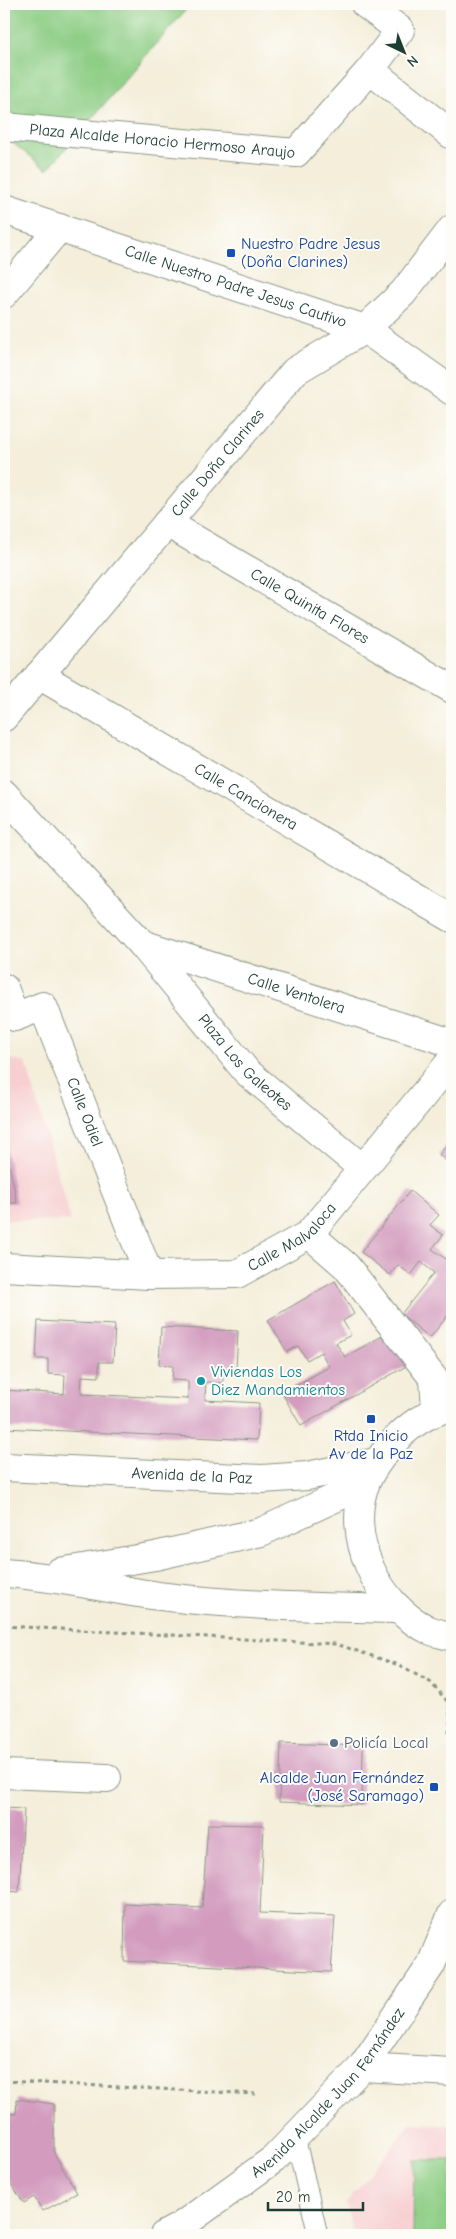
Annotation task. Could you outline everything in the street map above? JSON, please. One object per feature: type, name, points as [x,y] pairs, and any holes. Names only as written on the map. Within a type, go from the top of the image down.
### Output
[{"type":"street","name":"Plaza Alcalde Horacio Hermoso Araujo","points":[[4,127],[296,153],[370,70],[400,30],[366,4]]},
{"type":"street","points":[[370,70],[452,135]]},
{"type":"street","name":"Calle Nuestro Padre Jesus Cautivo","points":[[4,210],[365,329],[452,391]]},
{"type":"street","points":[[4,294],[59,228]]},
{"type":"street","name":"Calle Doña Clarines","points":[[4,717],[295,371],[365,329],[403,293],[452,230]]},
{"type":"street","name":"Calle Quinita Flores","points":[[167,524],[452,689]]},
{"type":"street","name":"Calle Cancionera","points":[[39,675],[452,918]]},
{"type":"street","name":"Plaza Los Galeotes","points":[[4,794],[142,944],[247,1072],[362,1168]]},
{"type":"street","name":"Calle Ventolera","points":[[142,944],[452,1043]]},
{"type":"street","name":"Calle Odiel","points":[[4,988],[15,1017],[43,1006],[148,1275]]},
{"type":"street","name":"Calle Malvaloca","points":[[4,1267],[148,1275],[237,1274],[309,1234],[452,1060]]},
{"type":"street","points":[[309,1234],[346,1266],[434,1379],[444,1409],[402,1431],[371,1473],[360,1510],[361,1536],[373,1576],[399,1609],[427,1629],[452,1637]]},
{"type":"street","name":"Avenida de la Paz","points":[[4,1467],[262,1479],[371,1473]]},
{"type":"street","points":[[38,1575],[155,1556],[261,1532],[371,1473]]},
{"type":"street","points":[[4,1573],[38,1575],[159,1596],[256,1605],[399,1609]]},
{"type":"street","points":[[4,1774],[107,1778]]},
{"type":"street","name":"Avenida Alcalde Juan Fernández","points":[[164,2235],[181,2226],[274,2159],[362,2067],[431,1965],[452,1914]]},
{"type":"street","points":[[362,2067],[452,2072]]},
{"type":"lane","points":[[295,2138],[318,2235]]},
{"type":"path","points":[[4,1626],[336,1644],[396,1664],[430,1682],[449,1703],[450,1721],[448,1732],[452,1732]]},
{"type":"path","points":[[4,2081],[255,2094]]},
{"type":"shaded area","points":[[4,1057],[26,1063],[71,1221],[4,1220]]},
{"type":"shaded area","points":[[411,2123],[452,2126],[452,2235],[353,2235],[346,2203]]},
{"type":"green space","points":[[4,4],[191,4],[47,170],[4,136]]},
{"type":"green space","points":[[414,2160],[452,2160],[452,2235],[413,2235]]},
{"type":"building","points":[[452,1138],[452,1165],[439,1155]]},
{"type":"building","points":[[5,1144],[17,1203],[4,1203]]},
{"type":"building","points":[[410,1191],[439,1215],[430,1225],[443,1235],[432,1249],[446,1259],[452,1251],[452,1310],[430,1338],[401,1314],[434,1273],[421,1262],[411,1275],[398,1265],[390,1275],[361,1252]]},
{"type":"building","name":"Viviendas Los Diez Mandamientos","points":[[335,1281],[354,1314],[343,1321],[351,1335],[336,1343],[345,1357],[391,1331],[410,1364],[301,1426],[282,1393],[329,1367],[321,1352],[307,1360],[298,1346],[287,1352],[268,1320]]},
{"type":"building","name":"Viviendas Los Diez Mandamientos","points":[[38,1321],[115,1325],[113,1362],[99,1362],[99,1377],[82,1376],[81,1394],[188,1399],[188,1381],[172,1380],[173,1366],[159,1365],[161,1327],[238,1331],[236,1369],[223,1369],[223,1383],[206,1382],[205,1400],[259,1403],[257,1440],[4,1428],[4,1390],[64,1394],[65,1375],[48,1374],[48,1359],[36,1359]]},
{"type":"building","points":[[281,1743],[363,1746],[362,1805],[279,1802]]},
{"type":"building","points":[[4,1808],[24,1809],[19,1892],[4,1891]]},
{"type":"building","points":[[208,1824],[264,1825],[260,1913],[335,1916],[331,1972],[124,1961],[125,1904],[202,1908]]},
{"type":"building","points":[[17,2099],[54,2104],[54,2153],[77,2193],[43,2211],[34,2197],[24,2203],[8,2180],[4,2182],[5,2113],[16,2114]]},
{"type":"place","name":"Nuestro Padre Jesus (Doña Clarines)","points":[[231,253]]},
{"type":"place","name":"Viviendas Los Diez Mandamientos","points":[[201,1381]]},
{"type":"place","name":"Rtda Inicio Av de la Paz","points":[[371,1419]]},
{"type":"place","name":"Policía Local","points":[[334,1743]]},
{"type":"place","name":"Alcalde Juan Fernández (José Saramago)","points":[[434,1787]]}]
